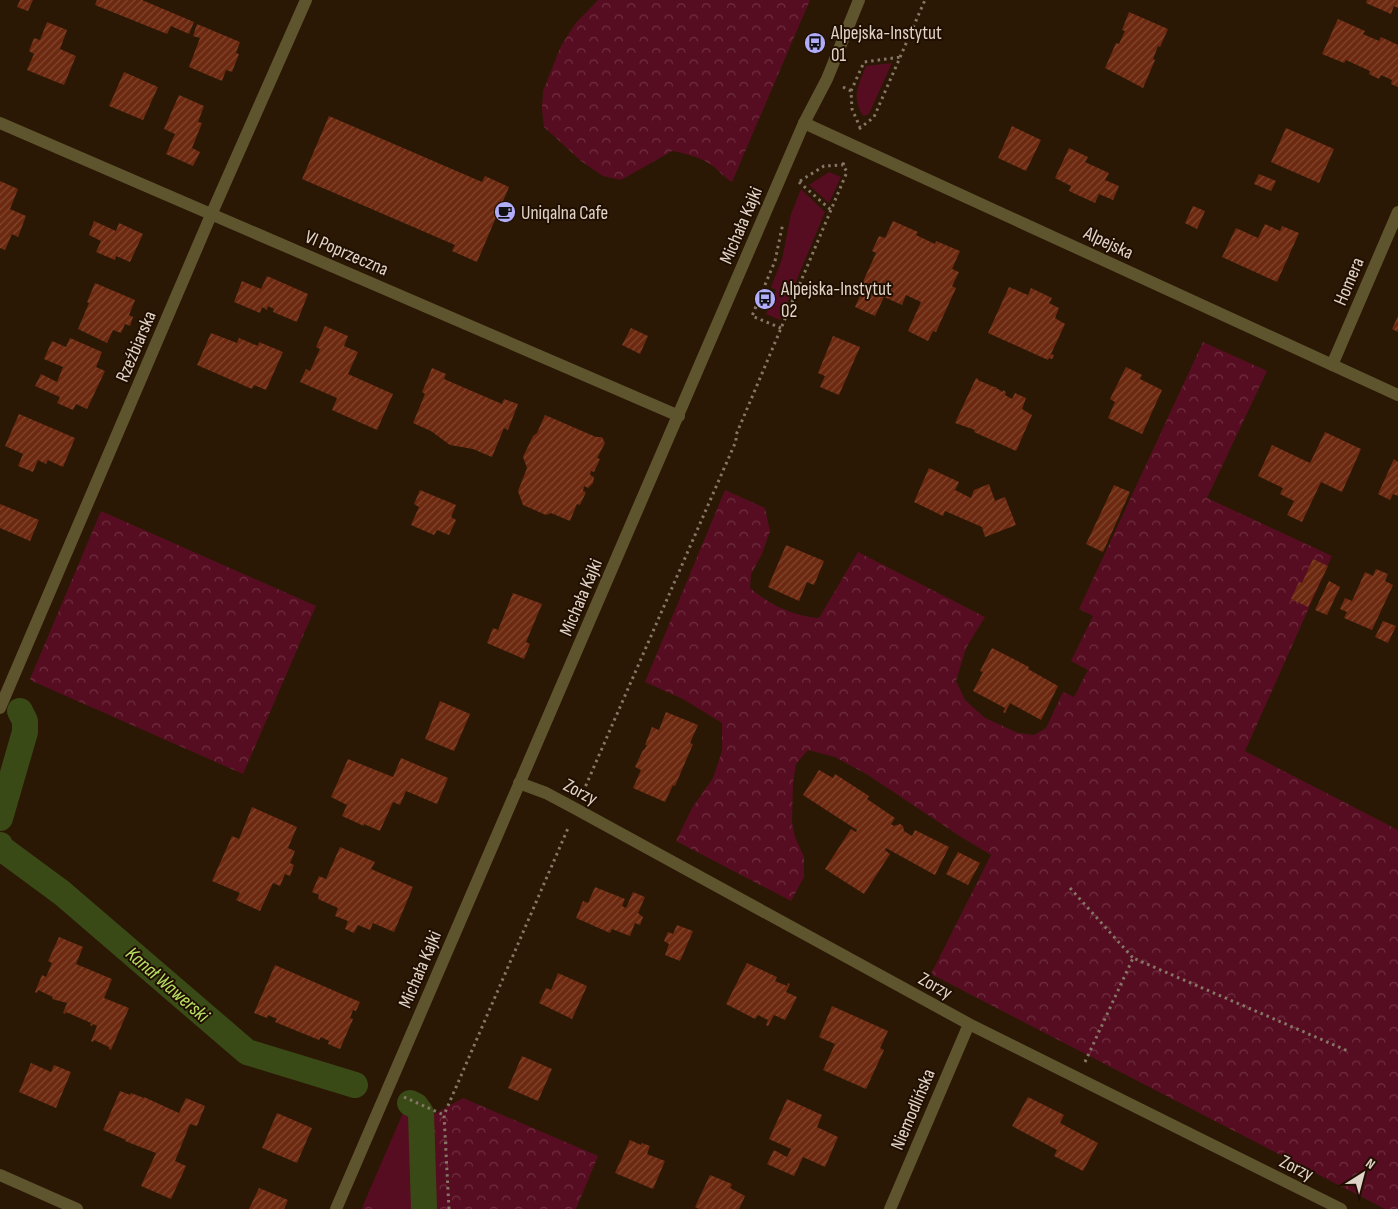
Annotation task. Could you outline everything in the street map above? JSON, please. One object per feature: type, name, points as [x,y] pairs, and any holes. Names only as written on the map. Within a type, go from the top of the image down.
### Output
[{"type":"street","name":"Rzeźbiarska","points":[[0,708],[211,215],[306,0]]},
{"type":"street","name":"Michała Kajki","points":[[336,1209],[804,123],[827,79],[859,0]]},
{"type":"street","name":"VI Poprzeczna","points":[[0,123],[679,416]]},
{"type":"street","name":"Alpejska","points":[[804,123],[1398,395]]},
{"type":"street","name":"Homera","points":[[1332,364],[1398,212]]},
{"type":"street","name":"Zorzy","points":[[520,783],[576,809],[969,1024],[1341,1209]]},
{"type":"street","name":"Niemodlińska","points":[[890,1209],[969,1024]]},
{"type":"street","points":[[0,1175],[76,1209]]},
{"type":"path","points":[[449,1209],[444,1114],[736,441],[736,435],[847,172],[843,165],[852,144],[860,127],[874,117],[925,0]]},
{"type":"path","points":[[851,91],[864,62],[901,57]]},
{"type":"path","points":[[796,189],[799,182],[831,210]]},
{"type":"path","points":[[781,328],[752,316],[776,260],[784,219]]},
{"type":"path","points":[[1070,888],[1133,958],[1348,1051]]},
{"type":"path","points":[[1078,1078],[1133,958]]},
{"type":"path","points":[[387,1090],[444,1114]]},
{"type":"green space","points":[[598,0],[810,0],[732,182],[706,162],[672,151],[621,180],[603,176],[581,161],[544,127],[543,91],[561,46],[575,24]]},
{"type":"green space","points":[[892,63],[869,114],[863,116],[857,102],[857,91],[866,66]]},
{"type":"green space","points":[[829,172],[841,177],[829,203],[809,185]]},
{"type":"green space","points":[[801,189],[825,212],[780,320],[766,314],[776,290],[771,287],[782,259],[791,214]]},
{"type":"green space","points":[[1203,342],[1267,371],[1207,498],[1332,556],[1245,751],[1398,830],[1398,1209],[1385,1209],[931,974],[991,855],[868,775],[835,757],[808,750],[796,764],[793,782],[792,823],[795,837],[804,857],[804,877],[791,901],[676,841],[692,808],[713,778],[722,751],[722,723],[683,699],[645,682],[725,490],[765,508],[770,531],[762,554],[751,574],[750,588],[782,609],[800,615],[819,618],[858,552],[985,617],[966,648],[956,681],[965,700],[985,718],[1018,733],[1034,735],[1046,728],[1063,692],[1074,697],[1088,670],[1071,661],[1093,616],[1079,609]]},
{"type":"green space","points":[[101,511],[316,606],[243,774],[30,679]]},
{"type":"green space","points":[[412,1092],[422,1100],[429,1117],[435,1209],[388,1209],[378,1203],[364,1203]]},
{"type":"green space","points":[[463,1098],[598,1156],[576,1209],[435,1209],[429,1117]]},
{"type":"green space","points":[[364,1203],[378,1203],[388,1209],[362,1209]]},
{"type":"building","points":[[20,0],[33,0],[28,11],[17,7]]},
{"type":"building","points":[[97,0],[142,0],[194,22],[189,34],[171,26],[167,34],[95,5]]},
{"type":"building","points":[[1367,0],[1398,0],[1398,8],[1394,6],[1391,14],[1366,3]]},
{"type":"building","points":[[1129,12],[1168,29],[1160,47],[1158,46],[1153,59],[1155,60],[1143,88],[1105,68],[1116,43],[1119,44],[1125,31],[1122,30]]},
{"type":"building","points":[[1338,19],[1365,31],[1363,34],[1379,41],[1381,37],[1398,45],[1398,87],[1391,84],[1392,80],[1381,75],[1379,79],[1369,74],[1370,71],[1346,60],[1344,63],[1322,54]]},
{"type":"building","points":[[47,22],[67,30],[60,49],[76,56],[64,85],[27,70],[34,54],[29,51],[34,38],[40,40]]},
{"type":"building","points":[[197,24],[240,42],[236,53],[239,54],[232,72],[226,70],[222,81],[189,67],[200,38],[193,36]]},
{"type":"building","points":[[124,72],[158,87],[143,120],[109,106]]},
{"type":"building","points":[[179,95],[204,106],[198,122],[202,123],[192,148],[200,152],[193,166],[166,154],[175,134],[164,129]]},
{"type":"building","points":[[329,116],[482,182],[485,176],[509,187],[477,262],[452,251],[455,245],[302,179]]},
{"type":"building","points":[[1012,126],[1041,140],[1026,171],[998,158]]},
{"type":"building","points":[[1286,128],[1334,149],[1319,183],[1271,162]]},
{"type":"building","points":[[1069,148],[1088,157],[1085,162],[1109,173],[1105,180],[1119,186],[1113,200],[1099,194],[1095,203],[1069,191],[1071,186],[1055,178]]},
{"type":"building","points":[[1259,174],[1276,181],[1271,191],[1254,184]]},
{"type":"building","points":[[0,181],[18,189],[10,209],[26,216],[18,237],[12,234],[5,250],[0,248]]},
{"type":"building","points":[[1193,206],[1205,211],[1197,229],[1185,223]]},
{"type":"building","points":[[94,221],[116,231],[119,223],[143,234],[130,262],[116,256],[115,260],[96,252],[101,241],[89,235]]},
{"type":"building","points":[[893,221],[918,232],[916,235],[935,244],[936,241],[960,251],[952,269],[959,272],[952,286],[956,288],[936,332],[933,331],[928,341],[908,331],[921,302],[906,295],[902,305],[884,297],[875,316],[855,307],[864,287],[861,286],[876,253],[872,251],[879,236],[885,238]]},
{"type":"building","points":[[1265,224],[1280,231],[1282,226],[1299,233],[1277,282],[1222,257],[1236,228],[1258,238]]},
{"type":"building","points":[[267,276],[308,294],[297,322],[273,312],[274,309],[268,306],[267,310],[262,307],[260,313],[234,302],[242,281],[261,289]]},
{"type":"building","points":[[95,283],[135,300],[129,315],[133,317],[130,326],[125,324],[121,333],[113,330],[107,343],[78,329]]},
{"type":"building","points":[[1009,287],[1028,295],[1031,288],[1052,298],[1049,303],[1059,308],[1055,318],[1065,324],[1051,354],[1054,355],[1052,359],[1049,358],[1048,360],[988,333]]},
{"type":"building","points":[[1398,316],[1398,332],[1392,329]]},
{"type":"building","points":[[325,326],[348,336],[344,346],[358,352],[348,374],[393,394],[377,430],[332,410],[337,398],[300,382],[306,369],[310,371],[320,349],[316,347]]},
{"type":"building","points":[[631,328],[648,336],[640,354],[622,345]]},
{"type":"building","points":[[211,333],[237,343],[239,338],[258,346],[259,342],[283,352],[266,390],[254,385],[252,389],[197,365]]},
{"type":"building","points":[[833,336],[860,347],[839,395],[820,387],[825,376],[818,373]]},
{"type":"building","points":[[70,338],[102,352],[96,367],[105,371],[87,409],[76,404],[73,410],[57,403],[60,397],[35,386],[41,374],[57,382],[63,367],[44,359],[52,341],[66,347]]},
{"type":"building","points":[[1126,367],[1142,375],[1140,379],[1162,390],[1142,434],[1108,418],[1115,402],[1110,399]]},
{"type":"building","points":[[432,368],[446,374],[444,379],[502,404],[504,399],[518,404],[508,430],[504,428],[492,457],[473,449],[450,445],[431,431],[413,423],[425,394],[422,392]]},
{"type":"building","points":[[976,378],[997,387],[1003,392],[1003,390],[1006,392],[1005,395],[1012,399],[1015,393],[1026,398],[1022,409],[1032,415],[1016,451],[974,432],[975,430],[955,423]]},
{"type":"building","points":[[19,414],[75,438],[63,467],[48,460],[46,464],[38,460],[33,472],[18,466],[23,454],[5,446]]},
{"type":"building","points":[[545,415],[596,437],[602,437],[605,443],[597,458],[600,459],[594,472],[591,471],[590,475],[594,477],[593,483],[588,488],[584,486],[583,491],[586,492],[580,505],[577,504],[570,521],[551,513],[546,515],[523,505],[518,491],[527,468],[523,457]]},
{"type":"building","points":[[1325,432],[1361,449],[1342,492],[1321,482],[1302,522],[1287,515],[1294,501],[1280,494],[1283,488],[1258,476],[1272,445],[1310,463]]},
{"type":"building","points":[[1394,459],[1398,462],[1398,496],[1393,494],[1390,500],[1378,494]]},
{"type":"building","points":[[929,468],[959,482],[955,490],[971,498],[974,490],[989,484],[995,501],[1005,497],[1016,525],[985,537],[982,527],[945,511],[943,516],[914,502]]},
{"type":"building","points":[[1114,485],[1130,492],[1103,552],[1086,544]]},
{"type":"building","points":[[420,490],[456,505],[451,517],[456,520],[449,535],[437,530],[434,535],[411,525],[419,507],[414,504]]},
{"type":"building","points":[[0,504],[39,520],[30,541],[0,528]]},
{"type":"building","points":[[786,545],[824,561],[814,585],[807,582],[799,601],[768,587]]},
{"type":"building","points":[[1313,559],[1328,566],[1308,607],[1291,599],[1299,582],[1302,583]]},
{"type":"building","points":[[1376,569],[1388,574],[1385,581],[1393,585],[1372,630],[1344,618],[1347,612],[1340,609],[1345,598],[1352,601],[1365,572],[1373,576]]},
{"type":"building","points":[[1329,581],[1340,587],[1327,615],[1315,610]]},
{"type":"building","points":[[513,593],[542,604],[526,642],[530,644],[524,659],[487,643],[493,628],[498,630]]},
{"type":"building","points":[[1383,621],[1396,626],[1388,643],[1375,637]]},
{"type":"building","points":[[992,648],[1029,667],[1028,669],[1058,686],[1041,720],[1010,703],[1005,713],[1003,712],[1005,708],[973,691],[983,672],[980,671]]},
{"type":"building","points":[[440,701],[470,714],[454,751],[425,739]]},
{"type":"building","points":[[666,712],[698,725],[690,743],[693,744],[675,786],[673,785],[665,802],[633,788],[641,770],[635,767],[647,745],[645,745],[652,727],[659,730]]},
{"type":"building","points":[[401,758],[448,778],[437,804],[406,791],[400,805],[393,802],[380,831],[342,816],[347,805],[331,797],[348,759],[393,777]]},
{"type":"building","points":[[819,770],[833,778],[835,774],[869,796],[867,799],[895,818],[891,824],[894,826],[900,824],[903,826],[904,831],[912,836],[915,830],[949,847],[935,875],[886,848],[885,850],[890,854],[864,894],[825,869],[851,829],[856,832],[857,830],[803,795]]},
{"type":"building","points":[[252,807],[297,827],[288,848],[295,851],[290,863],[294,865],[290,876],[285,874],[280,886],[273,883],[260,911],[236,900],[240,893],[212,881],[232,836],[239,839]]},
{"type":"building","points":[[340,847],[375,862],[371,869],[413,887],[394,932],[373,923],[370,930],[358,925],[354,933],[345,929],[348,921],[335,916],[338,908],[318,899],[319,895],[312,892],[319,876],[326,879]]},
{"type":"building","points":[[958,852],[980,863],[968,885],[946,874]]},
{"type":"building","points":[[595,887],[625,899],[622,906],[626,908],[633,892],[645,897],[638,913],[643,917],[640,925],[635,923],[630,936],[612,929],[610,933],[576,918],[583,901],[588,903]]},
{"type":"building","points":[[677,925],[693,931],[680,961],[665,955],[669,944],[664,941],[668,932],[673,934]]},
{"type":"building","points":[[59,937],[83,947],[76,964],[112,979],[104,998],[129,1008],[111,1050],[109,1047],[94,1040],[93,1042],[91,1041],[97,1026],[93,1024],[92,1026],[90,1025],[91,1023],[66,1012],[65,1014],[63,1013],[67,1003],[52,999],[53,997],[38,990],[37,993],[35,992],[42,975],[46,977],[52,963],[48,961]]},
{"type":"building","points":[[747,963],[777,977],[775,981],[787,986],[788,983],[790,984],[786,992],[797,997],[785,1020],[774,1015],[768,1026],[766,1025],[768,1020],[758,1015],[755,1019],[726,1004]]},
{"type":"building","points":[[275,965],[360,1002],[356,1011],[353,1010],[350,1018],[353,1019],[340,1049],[328,1044],[329,1041],[321,1037],[319,1040],[275,1022],[277,1019],[268,1015],[267,1018],[254,1013]]},
{"type":"building","points":[[558,973],[587,986],[572,1019],[539,1003],[546,988],[551,990]]},
{"type":"building","points":[[832,1006],[888,1031],[880,1048],[884,1050],[866,1089],[823,1070],[835,1044],[819,1037]]},
{"type":"building","points":[[522,1056],[552,1069],[538,1101],[508,1088]]},
{"type":"building","points":[[31,1063],[51,1072],[54,1065],[71,1072],[56,1108],[19,1092]]},
{"type":"building","points":[[120,1091],[144,1097],[179,1113],[186,1098],[205,1106],[197,1126],[190,1124],[175,1161],[186,1166],[171,1199],[141,1186],[156,1153],[103,1130]]},
{"type":"building","points":[[1028,1097],[1064,1115],[1060,1123],[1098,1143],[1083,1171],[1054,1156],[1057,1150],[1012,1126]]},
{"type":"building","points":[[787,1099],[822,1115],[817,1127],[838,1137],[825,1167],[803,1157],[794,1176],[767,1164],[774,1150],[787,1157],[791,1149],[769,1139]]},
{"type":"building","points":[[277,1113],[312,1128],[297,1163],[262,1148]]},
{"type":"building","points":[[630,1140],[641,1145],[642,1143],[650,1146],[647,1154],[665,1161],[653,1189],[615,1173]]},
{"type":"building","points":[[710,1175],[732,1184],[730,1188],[745,1196],[739,1209],[699,1209],[695,1207]]},
{"type":"building","points":[[259,1188],[288,1200],[284,1209],[249,1209]]},
{"type":"waterway","name":"Kanał Wawerski","points":[[0,818],[25,732],[25,721],[20,711]]},
{"type":"waterway","name":"Kanał Wawerski","points":[[0,845],[1,848],[62,893],[247,1052],[355,1085]]},
{"type":"waterway","name":"Kanał Wawerski","points":[[410,1103],[416,1106],[421,1113],[424,1209]]},
{"type":"place","name":"Alpejska-Instytut 01","points":[[815,43]]},
{"type":"place","name":"Uniqalna Cafe","points":[[505,212]]},
{"type":"place","name":"Alpejska-Instytut 02","points":[[765,299]]}]
